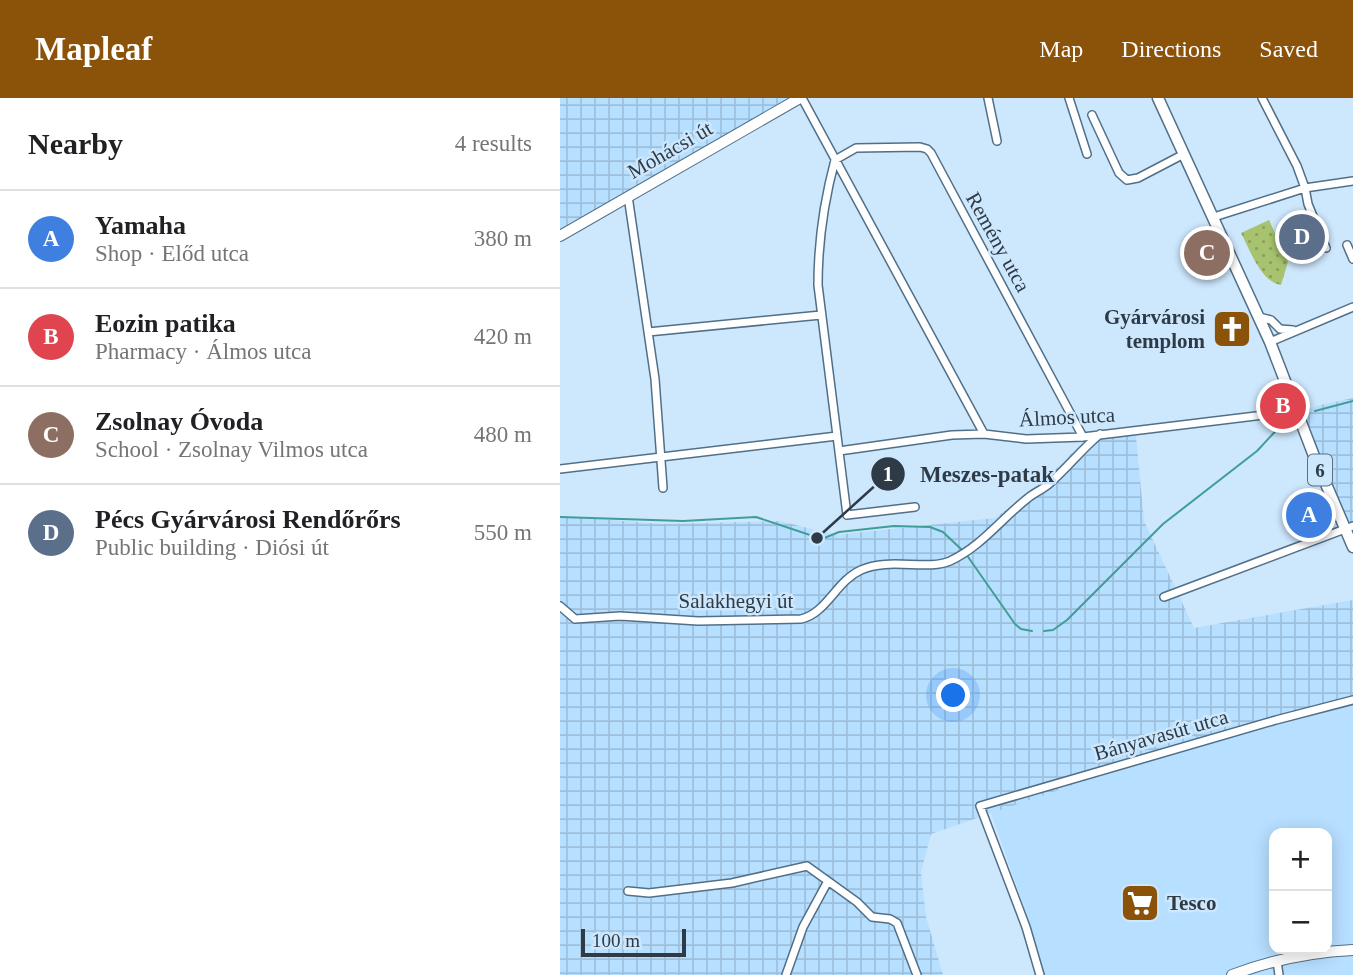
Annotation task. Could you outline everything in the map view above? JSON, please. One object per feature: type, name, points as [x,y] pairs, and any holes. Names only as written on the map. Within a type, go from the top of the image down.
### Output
[{"type":"main road","name":"Mohácsi út","points":[[560,236],[801,98]]},
{"type":"main road","name":"6","points":[[1158,98],[1270,342],[1297,411],[1349,528],[1353,547]]},
{"type":"main road","points":[[1232,975],[1277,961],[1353,950]]},
{"type":"street","points":[[801,98],[984,434]]},
{"type":"street","points":[[988,98],[998,141]]},
{"type":"street","points":[[1069,98],[1087,154]]},
{"type":"street","points":[[1262,98],[1297,166],[1306,188],[1308,204],[1326,248]]},
{"type":"street","points":[[1092,115],[1119,173],[1127,180],[1138,178],[1184,154]]},
{"type":"street","name":"Remény utca","points":[[835,160],[856,148],[920,146],[931,153],[1083,437]]},
{"type":"street","points":[[835,160],[826,194],[818,262],[821,315],[847,515],[915,507]]},
{"type":"street","points":[[1214,217],[1306,188],[1353,181]]},
{"type":"street","points":[[628,196],[654,380],[663,488]]},
{"type":"street","points":[[1348,245],[1353,259]]},
{"type":"street","points":[[1270,342],[1353,307]]},
{"type":"street","points":[[648,332],[821,315]]},
{"type":"street","points":[[1259,317],[1271,320],[1280,329],[1301,329]]},
{"type":"street","name":"Álmos utca","points":[[839,451],[952,435],[984,434],[1026,439],[1083,437],[1297,411]]},
{"type":"street","name":"Salakhegyi út","points":[[560,606],[575,619],[621,616],[698,621],[801,620],[814,616],[851,574],[864,568],[898,562],[947,562],[971,550],[1028,498],[1049,484],[1100,434]]},
{"type":"street","points":[[560,469],[837,436]]},
{"type":"street","points":[[1164,597],[1349,528]]},
{"type":"street","name":"Bányavasút utca","points":[[1040,975],[1026,927],[980,806],[1276,720],[1353,701]]},
{"type":"street","points":[[628,891],[649,893],[732,883],[804,865],[857,902],[872,917],[886,918],[897,923],[916,975]]},
{"type":"street","points":[[786,975],[803,928],[828,881]]},
{"type":"street","points":[[1277,961],[1279,975]]},
{"type":"shaded area","points":[[560,98],[808,98],[560,240]]},
{"type":"shaded area","points":[[1353,398],[1353,537],[1302,412]]},
{"type":"shaded area","points":[[1120,435],[1136,436],[1144,521],[1194,628],[1353,600],[1353,702],[1163,754],[931,834],[921,872],[926,917],[943,975],[560,975],[560,516],[662,524],[780,521],[835,535],[995,518],[1042,483],[1085,440]]},
{"type":"shaded area","points":[[1353,702],[1353,975],[1042,975],[1029,921],[991,813],[1163,754]]},
{"type":"green space","points":[[1269,220],[1288,262],[1281,285],[1274,283],[1262,272],[1241,233]]},
{"type":"waterway","points":[[1315,411],[1353,401]]},
{"type":"waterway","points":[[1044,631],[1053,630],[1067,620],[1163,524],[1257,451],[1284,422]]},
{"type":"waterway","points":[[560,517],[683,521],[756,517],[822,539],[839,532],[894,526],[930,527],[943,532],[962,550]]},
{"type":"waterway","points":[[966,554],[1015,624],[1021,629],[1032,631]]},
{"type":"place","name":"Pécs Gyárvárosi Rendőrőrs","points":[[1302,237]]},
{"type":"place","name":"Zsolnay Óvoda","points":[[1207,253]]},
{"type":"place","name":"Gyárvárosi templom","points":[[1232,329]]},
{"type":"place","name":"Eozin patika","points":[[1283,406]]},
{"type":"place","name":"Yamaha","points":[[1309,515]]},
{"type":"place","name":"Meszes-patak","points":[[817,538]]},
{"type":"place","name":"Tesco","points":[[1140,903]]}]
